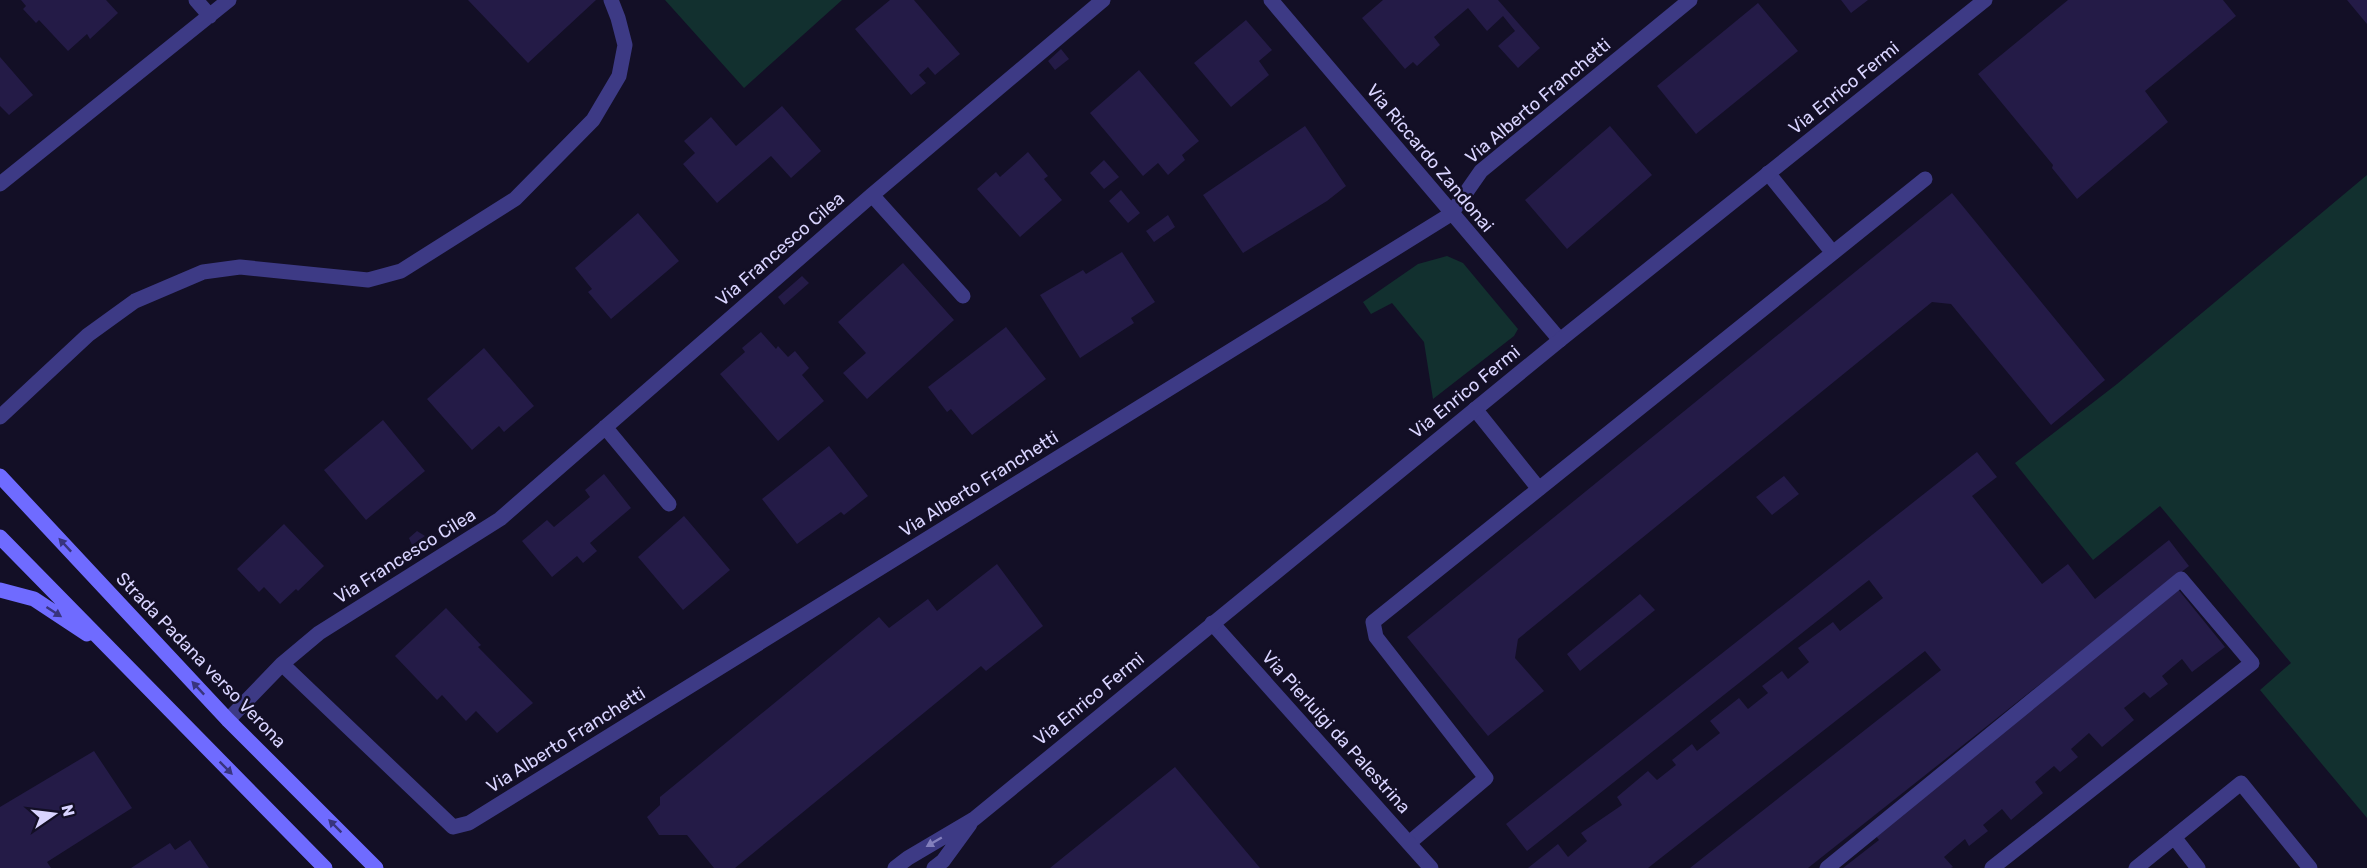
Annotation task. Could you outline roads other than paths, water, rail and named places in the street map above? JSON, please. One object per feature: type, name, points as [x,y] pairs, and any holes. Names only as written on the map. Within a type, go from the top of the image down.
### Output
[{"type":"main road","name":"Strada Padana verso Verona","points":[[0,476],[228,720],[376,868]]},
{"type":"main road","points":[[0,537],[325,868]]},
{"type":"main road","points":[[0,590],[34,599],[112,651]]},
{"type":"street","points":[[196,0],[210,16]]},
{"type":"street","points":[[0,184],[229,0]]},
{"type":"street","points":[[0,417],[88,335],[135,301],[203,272],[240,267],[368,280],[401,271],[515,199],[593,120],[619,76],[625,45],[611,0]]},
{"type":"street","name":"Via Francesco Cilea","points":[[228,720],[282,664],[320,633],[500,519],[872,195],[1103,0]]},
{"type":"street","name":"Via Riccardo Zandonai","points":[[1271,0],[1560,340]]},
{"type":"street","name":"Via Alberto Franchetti","points":[[282,664],[453,827],[469,824],[1451,214],[1481,171],[1690,0]]},
{"type":"street","name":"Via Enrico Fermi","points":[[895,868],[974,819],[1560,340],[1985,0]]},
{"type":"street","points":[[1768,173],[1833,252]]},
{"type":"street","points":[[1409,843],[1486,778],[1376,637],[1373,622],[1925,179]]},
{"type":"street","name":"Via Francesco Cilea","points":[[872,195],[963,296]]},
{"type":"street","points":[[1475,409],[1539,489]]},
{"type":"street","points":[[604,427],[669,504]]},
{"type":"street","points":[[1827,868],[2181,579],[2252,663],[1992,868]]},
{"type":"street","name":"Via Pierluigi da Palestrina","points":[[1212,623],[1431,868]]},
{"type":"street","points":[[2136,868],[2241,783],[2310,868]]},
{"type":"street","name":"Via Enrico Fermi","points":[[934,868],[943,861],[974,819]]},
{"type":"street","points":[[2174,837],[2198,868]]}]
